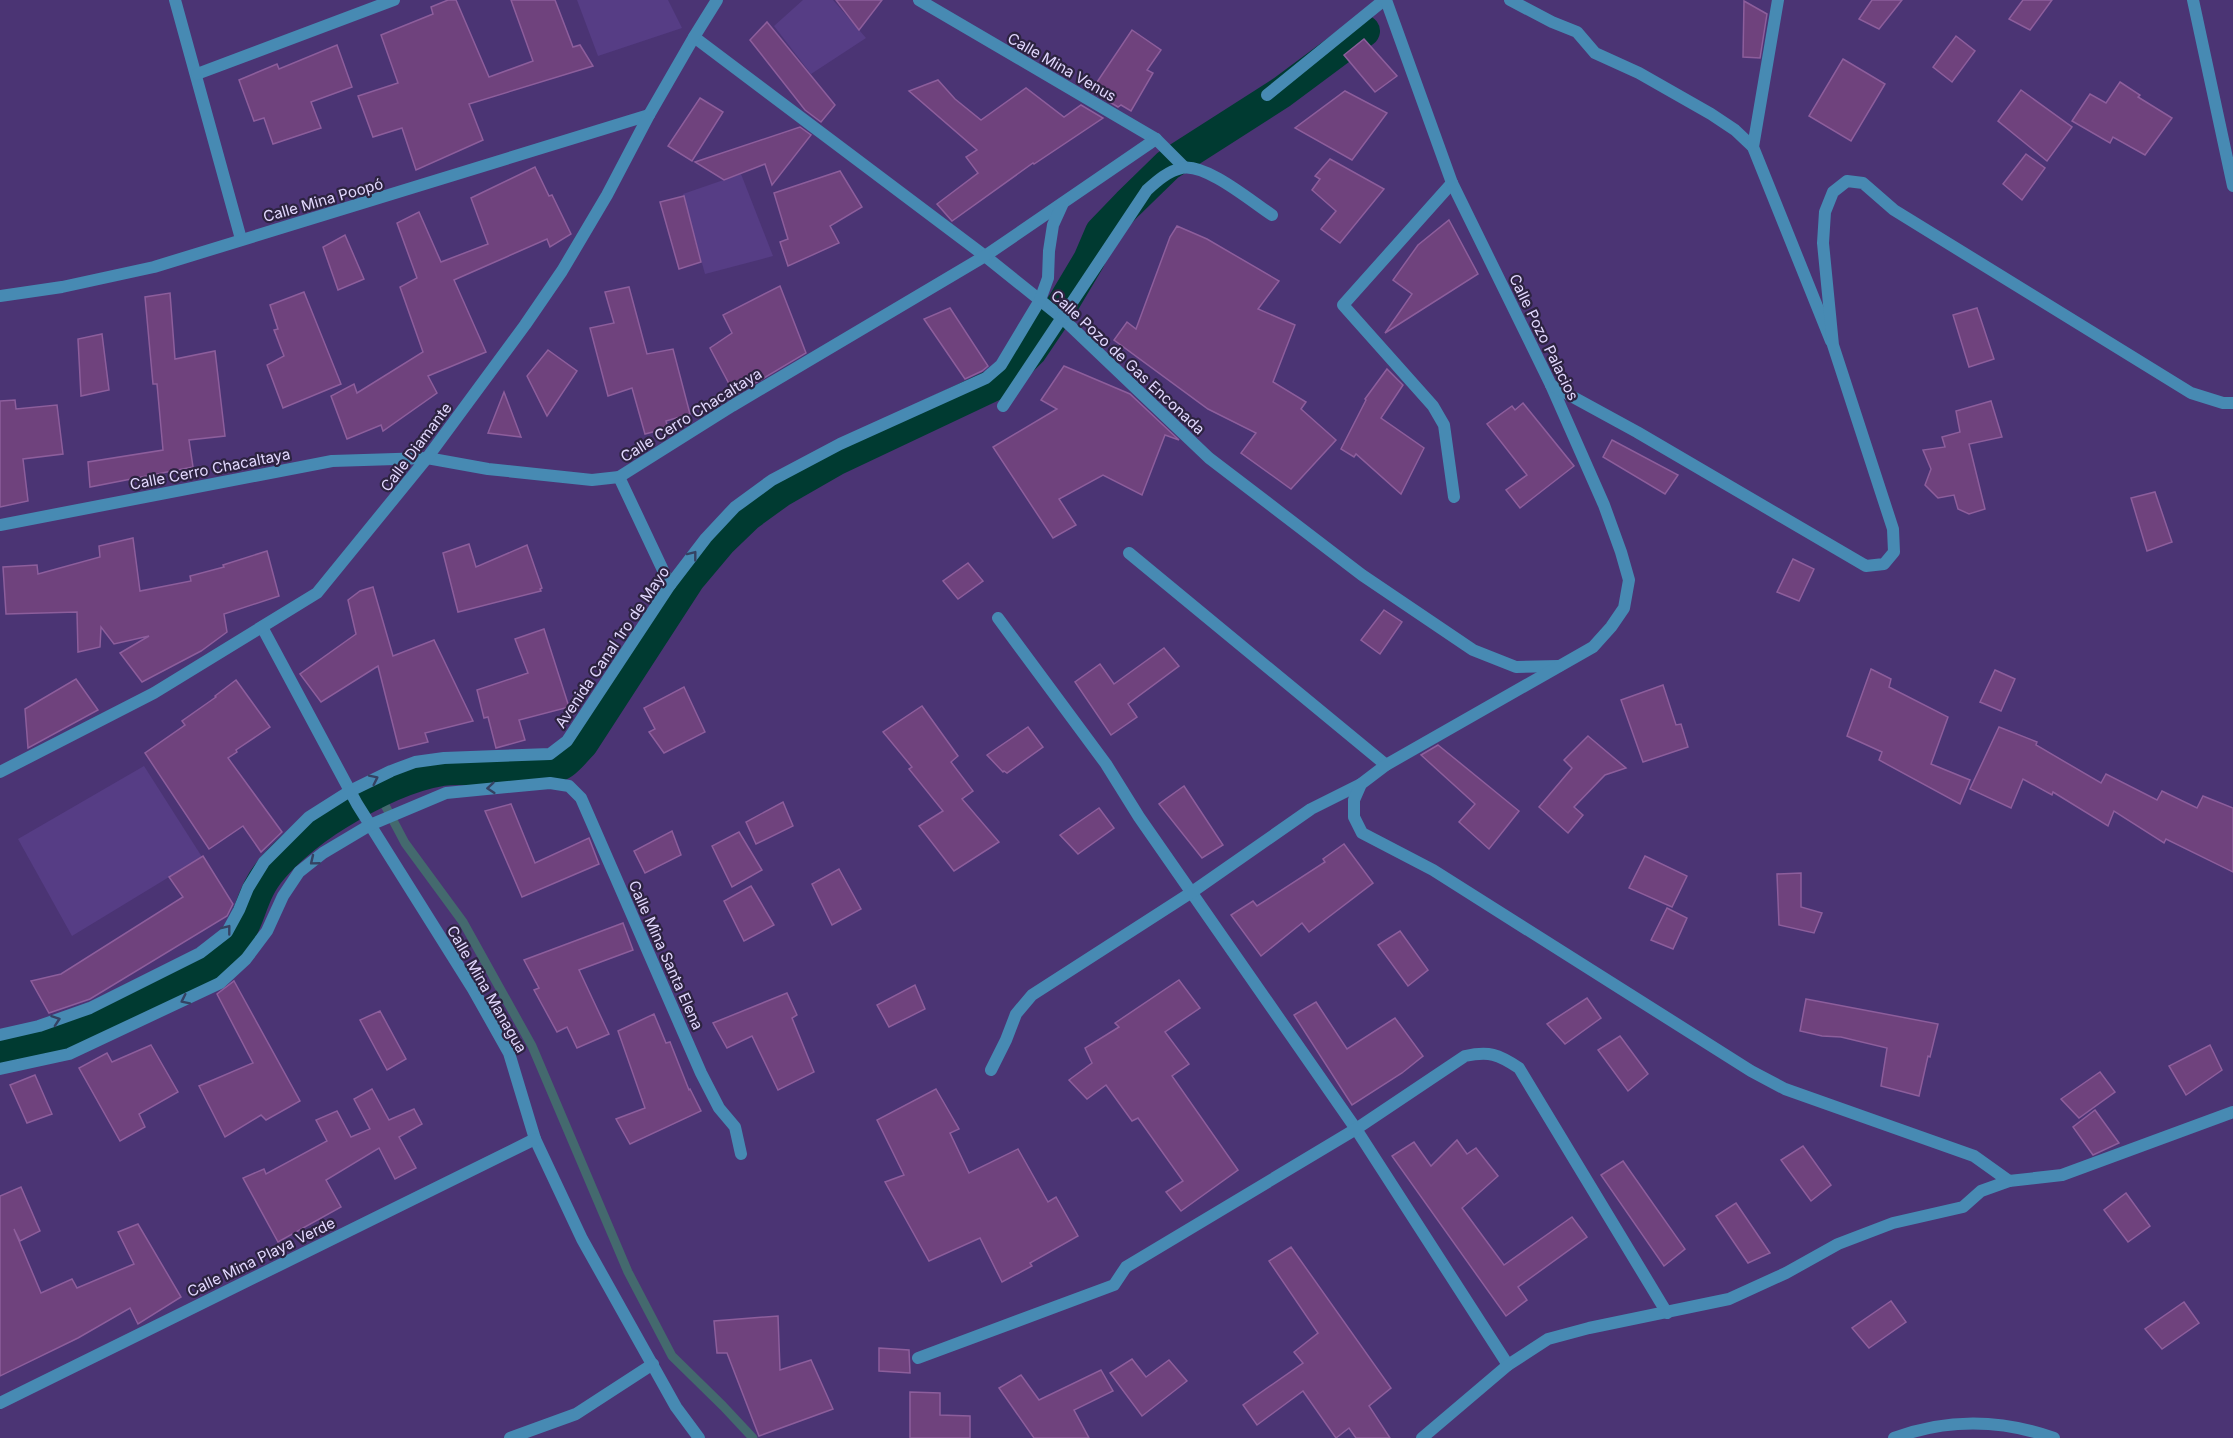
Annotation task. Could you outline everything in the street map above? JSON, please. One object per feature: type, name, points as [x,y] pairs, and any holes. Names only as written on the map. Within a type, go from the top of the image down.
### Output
[{"type":"street","points":[[175,0],[241,239]]},
{"type":"street","points":[[197,74],[394,0]]},
{"type":"street","name":"Calle Diamante","points":[[0,772],[154,693],[317,593],[428,458],[525,326],[562,271],[608,195],[649,115],[717,0]]},
{"type":"street","name":"Calle Mina Venus","points":[[919,0],[1156,139],[1184,167]]},
{"type":"street","points":[[1267,95],[1385,0]]},
{"type":"street","name":"Calle Pozo Palacios","points":[[991,1070],[1016,1014],[1032,995],[1192,892],[1311,809],[1361,784],[1386,765],[1593,646],[1611,627],[1624,608],[1629,580],[1622,552],[1604,505],[1551,385],[1452,183],[1385,0]]},
{"type":"street","points":[[1510,0],[1577,32],[1595,53],[1639,73],[1712,114],[1735,130],[1753,147],[1833,345],[1893,529],[1894,552],[1884,564],[1866,566],[1637,432],[1551,385]]},
{"type":"street","points":[[1753,147],[1778,0]]},
{"type":"street","points":[[2193,0],[2233,186]]},
{"type":"street","name":"Calle Pozo de Gas Enconada","points":[[694,37],[1040,300],[1061,317],[1209,458],[1362,575],[1473,650],[1516,667],[1561,666]]},
{"type":"street","name":"Calle Mina Poopó","points":[[0,296],[62,287],[154,267],[649,115]]},
{"type":"street","name":"Calle Cerro Chacaltaya","points":[[0,525],[332,461],[428,458],[488,469],[592,480],[619,477],[732,406],[985,256],[1156,139]]},
{"type":"street","points":[[1003,405],[1147,190],[1163,176],[1184,167],[1205,171],[1272,215]]},
{"type":"street","points":[[1833,345],[1823,243],[1825,212],[1833,192],[1847,181],[1863,183],[1894,210],[2191,393],[2223,403],[2233,403]]},
{"type":"street","points":[[1452,183],[1343,305],[1433,405],[1444,425],[1454,497]]},
{"type":"street","name":"Avenida Canal 1ro de Mayo","points":[[0,1035],[39,1026],[90,1008],[200,953],[227,932],[240,910],[248,888],[264,862],[309,817],[350,791],[415,762],[444,758],[550,754],[567,741],[670,585],[706,538],[735,507],[772,480],[840,444],[986,378],[1001,365],[1040,300],[1048,278],[1048,251],[1053,225],[1063,203]]},
{"type":"street","points":[[619,477],[670,585]]},
{"type":"street","points":[[1129,553],[1386,765]]},
{"type":"street","points":[[998,618],[1106,764],[1139,817],[1356,1129],[1508,1365]]},
{"type":"street","name":"Calle Mina Managua","points":[[262,627],[350,791],[510,1053],[535,1139],[582,1239],[676,1407],[699,1438]]},
{"type":"street","name":"Calle Mina Santa Elena","points":[[370,825],[446,793],[550,783],[569,786],[581,798],[701,1073],[719,1108],[735,1127],[741,1154]]},
{"type":"street","points":[[1361,784],[1354,800],[1354,817],[1362,833],[1433,870],[1750,1071],[1785,1089],[1974,1156],[2009,1181]]},
{"type":"street","points":[[0,1069],[69,1054],[220,983],[246,959],[267,931],[283,896],[299,872],[323,853],[370,825]]},
{"type":"street","points":[[918,1358],[1114,1285],[1126,1267],[1356,1129],[1465,1056],[1482,1053],[1502,1056],[1519,1068],[1667,1313]]},
{"type":"street","points":[[1422,1438],[1508,1365],[1548,1339],[1589,1328],[1729,1299],[1786,1273],[1838,1244],[1893,1223],[1963,1207],[1981,1191],[2009,1181],[2062,1175],[2233,1112]]},
{"type":"street","name":"Calle Mina Playa Verde","points":[[0,1402],[535,1139]]},
{"type":"street","points":[[510,1438],[576,1414],[653,1364]]},
{"type":"street","points":[[1894,1438],[1923,1428],[1974,1423],[2026,1428],[2054,1438]]},
{"type":"shaded area","points":[[577,0],[668,0],[682,28],[598,56]]},
{"type":"shaded area","points":[[803,0],[833,0],[866,38],[811,74],[774,26]]},
{"type":"shaded area","points":[[741,174],[773,256],[705,274],[683,194]]},
{"type":"shaded area","points":[[144,766],[202,857],[72,936],[18,839]]},
{"type":"building","points":[[448,0],[456,0],[489,77],[533,61],[511,0],[555,0],[573,47],[580,45],[593,66],[469,104],[483,140],[416,170],[402,128],[373,137],[358,96],[398,83],[381,35],[433,14],[431,7]]},
{"type":"building","points":[[836,0],[882,0],[859,30]]},
{"type":"building","points":[[1872,0],[1902,0],[1879,29],[1859,19]]},
{"type":"building","points":[[2023,0],[2052,0],[2030,30],[2009,19]]},
{"type":"building","points":[[1744,1],[1767,14],[1760,58],[1743,57]]},
{"type":"building","points":[[767,22],[835,105],[821,122],[805,110],[750,40]]},
{"type":"building","points":[[1132,30],[1161,50],[1147,70],[1153,73],[1131,111],[1121,105],[1118,107],[1091,91]]},
{"type":"building","points":[[1956,36],[1975,51],[1952,82],[1933,67]]},
{"type":"building","points":[[1364,39],[1397,76],[1375,92],[1344,55]]},
{"type":"building","points":[[337,45],[352,87],[311,102],[321,128],[273,144],[264,118],[254,121],[239,80],[277,64],[279,69]]},
{"type":"building","points":[[1843,59],[1885,84],[1851,141],[1809,116]]},
{"type":"building","points":[[938,80],[955,99],[981,120],[1026,88],[1064,117],[1081,105],[1103,118],[1033,163],[952,221],[937,204],[978,173],[966,157],[977,150],[909,91]]},
{"type":"building","points":[[2120,82],[2140,95],[2138,97],[2172,118],[2145,155],[2113,137],[2110,143],[2072,121],[2090,94],[2106,103]]},
{"type":"building","points":[[2021,90],[2072,127],[2047,161],[1998,121]]},
{"type":"building","points":[[1345,91],[1387,113],[1352,160],[1295,128]]},
{"type":"building","points":[[700,98],[723,112],[692,161],[668,146]]},
{"type":"building","points":[[800,127],[811,135],[772,185],[765,164],[724,180],[695,162]]},
{"type":"building","points":[[2026,154],[2045,168],[2022,200],[2003,184]]},
{"type":"building","points":[[1330,159],[1384,189],[1340,243],[1321,229],[1336,211],[1312,190],[1320,179],[1315,176]]},
{"type":"building","points":[[535,167],[571,234],[550,247],[547,239],[454,280],[486,352],[428,376],[437,393],[383,431],[381,425],[347,439],[331,396],[354,384],[357,393],[423,352],[400,287],[417,278],[397,223],[419,212],[441,262],[488,244],[471,198]]},
{"type":"building","points":[[840,171],[862,207],[830,226],[839,243],[788,266],[780,242],[788,239],[774,193]]},
{"type":"building","points":[[684,196],[701,262],[679,269],[660,202]]},
{"type":"building","points":[[1449,220],[1478,274],[1385,333],[1412,294],[1393,280],[1418,245]]},
{"type":"building","points":[[1177,226],[1207,239],[1279,281],[1258,309],[1295,325],[1273,382],[1306,402],[1301,409],[1336,440],[1291,489],[1241,453],[1256,433],[1208,409],[1114,340],[1127,322],[1136,329],[1170,237]]},
{"type":"building","points":[[345,235],[364,279],[338,290],[323,247]]},
{"type":"building","points":[[780,286],[806,353],[735,395],[710,348],[732,333],[723,315]]},
{"type":"building","points":[[629,287],[647,354],[673,349],[690,414],[666,421],[668,428],[645,434],[632,388],[608,396],[590,328],[614,323],[605,292]]},
{"type":"building","points":[[304,292],[341,384],[283,408],[267,365],[284,356],[274,330],[278,329],[270,305]]},
{"type":"building","points":[[170,293],[175,359],[215,351],[225,436],[189,440],[193,467],[90,487],[88,462],[163,450],[157,384],[153,384],[145,297]]},
{"type":"building","points":[[950,308],[988,366],[965,379],[924,319]]},
{"type":"building","points":[[1977,308],[1994,359],[1969,367],[1953,315]]},
{"type":"building","points":[[102,334],[109,390],[81,396],[78,339]]},
{"type":"building","points":[[548,350],[577,371],[547,416],[527,376]]},
{"type":"building","points":[[1064,366],[1130,394],[1179,440],[1165,435],[1142,495],[1103,475],[1059,499],[1076,525],[1053,538],[993,447],[1057,409],[1041,400]]},
{"type":"building","points":[[1387,369],[1403,385],[1381,418],[1424,448],[1401,494],[1356,454],[1354,457],[1341,449],[1365,399]]},
{"type":"building","points":[[504,392],[521,437],[488,433]]},
{"type":"building","points":[[15,400],[16,409],[57,405],[63,454],[23,459],[28,501],[0,507],[0,401]]},
{"type":"building","points":[[1991,401],[2002,437],[1969,444],[1985,509],[1969,514],[1958,509],[1954,495],[1938,498],[1925,485],[1931,469],[1923,450],[1945,447],[1942,437],[1960,432],[1956,411]]},
{"type":"building","points":[[1523,403],[1574,466],[1520,508],[1506,490],[1527,475],[1487,424],[1512,406],[1515,410]]},
{"type":"building","points":[[1612,440],[1678,475],[1665,494],[1603,457]]},
{"type":"building","points":[[2155,492],[2172,542],[2147,551],[2131,498]]},
{"type":"building","points":[[133,538],[140,591],[191,581],[190,576],[224,567],[223,565],[267,551],[279,596],[224,614],[227,632],[201,651],[142,682],[120,653],[149,636],[114,644],[101,627],[100,647],[78,652],[77,612],[6,614],[3,567],[37,565],[38,574],[100,557],[99,546]]},
{"type":"building","points":[[469,544],[476,567],[527,545],[542,588],[541,591],[458,612],[443,553]]},
{"type":"building","points":[[1793,559],[1814,569],[1799,601],[1777,592]]},
{"type":"building","points":[[968,563],[983,581],[958,599],[943,581]]},
{"type":"building","points":[[373,587],[393,656],[434,640],[473,721],[425,733],[428,742],[399,749],[378,666],[321,702],[300,674],[356,634],[348,600],[360,591]]},
{"type":"building","points":[[1384,610],[1402,622],[1380,654],[1361,640]]},
{"type":"building","points":[[544,629],[569,707],[519,720],[525,740],[496,748],[488,717],[484,718],[477,690],[528,673],[515,639]]},
{"type":"building","points":[[1164,648],[1179,666],[1128,704],[1137,717],[1111,735],[1075,682],[1100,664],[1114,684]]},
{"type":"building","points":[[1871,669],[1891,679],[1889,687],[1948,717],[1931,764],[1970,780],[1960,804],[1879,760],[1882,752],[1847,736]]},
{"type":"building","points":[[1995,670],[2015,679],[2001,711],[1980,702]]},
{"type":"building","points":[[76,679],[98,710],[28,748],[25,709]]},
{"type":"building","points":[[236,680],[270,727],[228,758],[282,832],[261,852],[243,826],[209,849],[145,753],[185,725],[182,721]]},
{"type":"building","points":[[1663,685],[1676,725],[1681,724],[1688,747],[1643,762],[1621,700]]},
{"type":"building","points":[[684,687],[705,732],[664,753],[649,732],[655,729],[644,708]]},
{"type":"building","points":[[922,706],[958,756],[951,762],[973,791],[962,799],[999,842],[954,871],[919,826],[943,811],[909,769],[912,767],[883,732]]},
{"type":"building","points":[[1028,727],[1043,747],[1007,773],[1003,772],[987,755]]},
{"type":"building","points":[[1999,727],[2037,742],[2036,745],[2101,783],[2106,774],[2157,800],[2162,791],[2197,808],[2203,796],[2233,808],[2233,872],[2166,839],[2164,843],[2114,811],[2108,826],[2053,792],[2052,795],[2023,779],[2011,808],[1970,789]]},
{"type":"building","points":[[1588,736],[1626,768],[1605,775],[1574,807],[1583,815],[1568,833],[1539,807],[1572,768],[1564,760]]},
{"type":"building","points":[[1438,745],[1519,811],[1489,849],[1459,822],[1475,804],[1421,755]]},
{"type":"building","points":[[1184,786],[1223,845],[1202,858],[1159,804]]},
{"type":"building","points":[[783,802],[793,826],[756,844],[746,822]]},
{"type":"building","points":[[511,804],[535,863],[589,838],[599,864],[522,897],[485,811]]},
{"type":"building","points":[[1099,808],[1114,828],[1078,854],[1060,835]]},
{"type":"building","points":[[672,831],[681,855],[645,873],[634,851]]},
{"type":"building","points":[[739,832],[762,870],[732,887],[712,846]]},
{"type":"building","points":[[1344,844],[1373,883],[1309,932],[1302,923],[1261,956],[1231,915],[1253,901],[1257,906],[1325,862],[1323,859]]},
{"type":"building","points":[[203,856],[233,904],[227,916],[90,999],[49,1013],[31,981],[61,974],[183,897],[169,877]]},
{"type":"building","points":[[1645,856],[1687,876],[1672,907],[1629,888]]},
{"type":"building","points":[[839,869],[861,909],[832,925],[812,884]]},
{"type":"building","points":[[1801,873],[1801,907],[1822,913],[1814,933],[1779,925],[1777,874]]},
{"type":"building","points":[[751,886],[774,925],[744,941],[724,901]]},
{"type":"building","points":[[1667,908],[1687,918],[1673,949],[1651,940]]},
{"type":"building","points":[[623,923],[633,950],[579,970],[609,1034],[577,1048],[567,1027],[557,1032],[534,990],[539,988],[524,960]]},
{"type":"building","points":[[1400,931],[1428,970],[1408,986],[1378,945]]},
{"type":"building","points":[[1179,980],[1200,1008],[1165,1032],[1189,1064],[1172,1076],[1238,1170],[1181,1211],[1166,1192],[1183,1181],[1138,1118],[1132,1121],[1106,1085],[1087,1099],[1069,1080],[1092,1063],[1085,1048],[1119,1027],[1115,1023]]},
{"type":"building","points":[[234,981],[300,1101],[266,1120],[261,1115],[225,1137],[199,1086],[253,1063],[217,994]]},
{"type":"building","points":[[915,985],[925,1009],[889,1027],[877,1005]]},
{"type":"building","points":[[787,993],[797,1015],[792,1018],[814,1072],[778,1090],[752,1036],[727,1048],[713,1023]]},
{"type":"building","points":[[1587,998],[1601,1018],[1565,1044],[1547,1024]]},
{"type":"building","points":[[1806,999],[1938,1024],[1919,1096],[1881,1086],[1887,1048],[1841,1037],[1800,1031]]},
{"type":"building","points":[[1316,1002],[1347,1049],[1395,1018],[1423,1056],[1402,1073],[1352,1105],[1294,1015]]},
{"type":"building","points":[[380,1011],[406,1059],[387,1070],[360,1020]]},
{"type":"building","points":[[654,1014],[666,1043],[670,1042],[689,1090],[701,1111],[630,1144],[616,1119],[645,1108],[618,1031]]},
{"type":"building","points":[[1620,1036],[1648,1074],[1628,1091],[1598,1050]]},
{"type":"building","points":[[151,1045],[178,1092],[139,1114],[145,1127],[120,1141],[79,1068],[107,1053],[112,1062]]},
{"type":"building","points":[[2210,1045],[2222,1070],[2186,1095],[2169,1066]]},
{"type":"building","points":[[2100,1072],[2115,1092],[2079,1118],[2061,1099]]},
{"type":"building","points":[[35,1075],[52,1114],[27,1123],[10,1085]]},
{"type":"building","points":[[372,1089],[389,1120],[414,1109],[422,1124],[399,1137],[416,1168],[395,1179],[379,1148],[326,1180],[341,1207],[278,1242],[243,1178],[264,1169],[266,1174],[327,1141],[316,1120],[337,1111],[351,1137],[370,1129],[354,1099]]},
{"type":"building","points":[[936,1089],[959,1129],[950,1133],[969,1173],[1018,1149],[1048,1202],[1056,1197],[1078,1236],[1030,1263],[1032,1266],[1002,1282],[980,1238],[929,1261],[885,1182],[904,1175],[877,1120]]},
{"type":"building","points":[[2095,1110],[2119,1143],[2093,1155],[2073,1127]]},
{"type":"building","points":[[1457,1140],[1467,1154],[1476,1148],[1498,1176],[1462,1208],[1504,1265],[1572,1217],[1587,1237],[1518,1287],[1527,1300],[1506,1316],[1392,1156],[1414,1142],[1431,1166]]},
{"type":"building","points":[[1803,1146],[1831,1185],[1811,1201],[1781,1160]]},
{"type":"building","points":[[1623,1161],[1685,1249],[1664,1266],[1601,1175]]},
{"type":"building","points":[[21,1187],[40,1231],[20,1241],[14,1229],[41,1293],[72,1279],[77,1288],[134,1264],[118,1232],[138,1224],[181,1297],[138,1324],[130,1308],[78,1338],[0,1376],[0,1196]]},
{"type":"building","points":[[2126,1193],[2150,1226],[2128,1242],[2104,1210]]},
{"type":"building","points":[[1736,1203],[1770,1253],[1748,1263],[1716,1216]]},
{"type":"building","points":[[1291,1247],[1391,1388],[1369,1406],[1390,1438],[1356,1438],[1349,1428],[1336,1438],[1303,1391],[1257,1425],[1243,1405],[1303,1363],[1294,1352],[1318,1333],[1269,1261]]},
{"type":"building","points":[[1891,1301],[1906,1322],[1869,1348],[1852,1328]]},
{"type":"building","points":[[2184,1302],[2199,1323],[2162,1349],[2145,1329]]},
{"type":"building","points":[[778,1316],[780,1370],[811,1360],[833,1409],[759,1436],[727,1353],[717,1353],[714,1321]]},
{"type":"building","points":[[879,1348],[909,1350],[910,1373],[879,1371]]},
{"type":"building","points":[[1132,1359],[1146,1377],[1169,1360],[1187,1381],[1142,1416],[1110,1373]]},
{"type":"building","points":[[1101,1370],[1113,1391],[1074,1410],[1089,1438],[1034,1438],[999,1388],[1021,1375],[1039,1400]]},
{"type":"building","points":[[910,1392],[940,1393],[940,1415],[970,1416],[970,1438],[910,1438]]},
{"type":"waterway","points":[[0,1049],[41,1041],[80,1027],[208,969],[220,960],[233,944],[243,928],[259,888],[273,867],[305,837],[328,820],[375,793],[415,777],[442,770],[538,771],[563,763],[582,744],[689,579],[721,541],[748,515],[781,491],[835,460],[1000,382],[1031,351],[1064,302],[1089,260],[1101,232],[1168,165],[1282,92],[1364,31]]},
{"type":"waterway","points":[[378,792],[405,843],[463,922],[532,1046],[628,1272],[672,1356],[753,1438]]}]
